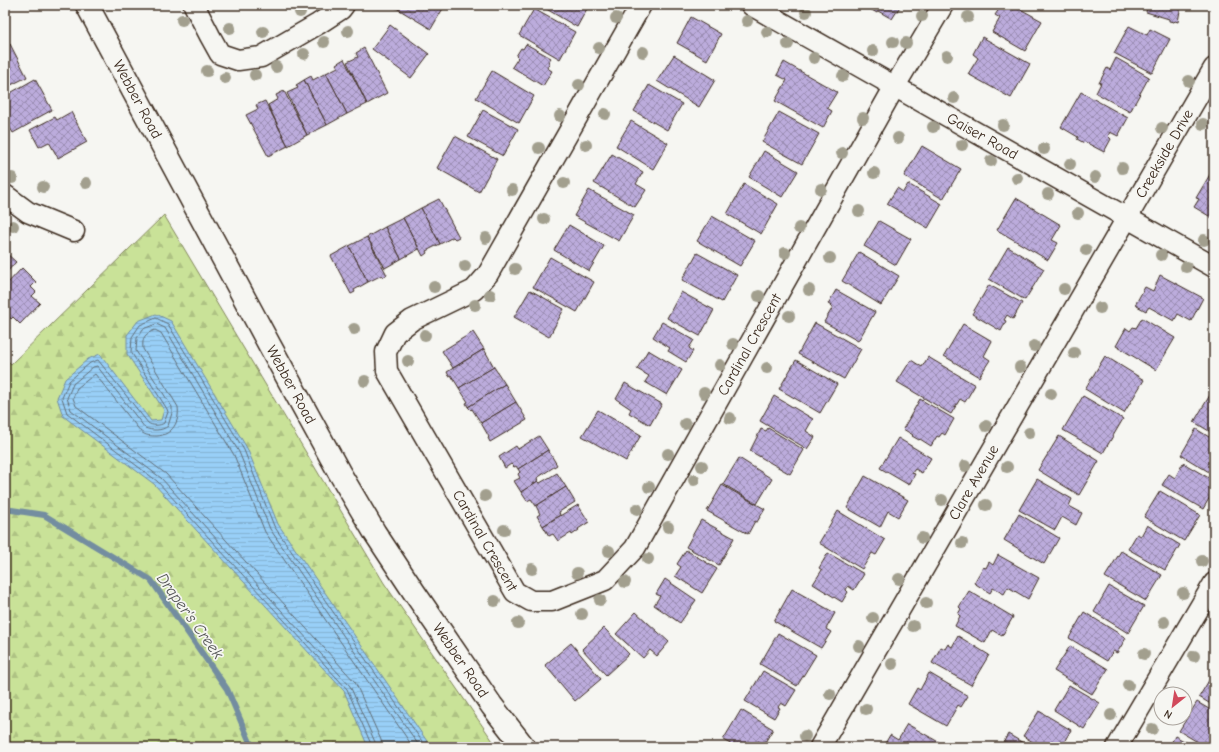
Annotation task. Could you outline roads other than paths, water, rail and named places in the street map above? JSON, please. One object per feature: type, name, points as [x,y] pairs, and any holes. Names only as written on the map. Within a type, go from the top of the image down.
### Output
[{"type":"main road","name":"Webber Road","points":[[87,5],[339,472],[375,533],[414,592],[492,706],[524,747]]},
{"type":"street","points":[[194,5],[220,54],[238,60],[262,57],[318,24],[341,9],[344,5]]},
{"type":"street","name":"Cardinal Crescent","points":[[641,5],[488,274],[474,290],[412,320],[395,334],[386,352],[387,372],[515,592],[531,601],[552,601],[605,580],[635,548],[895,86],[943,5]]},
{"type":"street","name":"Gaiser Road","points":[[752,5],[1214,267]]},
{"type":"street","name":"Creekside Drive","points":[[1127,218],[1214,68]]},
{"type":"street","points":[[5,195],[28,212],[74,231]]},
{"type":"street","name":"Clare Avenue","points":[[820,747],[1127,218]]},
{"type":"street","points":[[1117,747],[1208,604],[1214,583]]},
{"type":"water","points":[[156,314],[171,321],[247,448],[278,524],[431,747],[368,747],[344,691],[154,484],[63,416],[57,398],[65,379],[88,359],[100,354],[151,421],[161,420],[164,410],[127,354],[127,335],[138,321]]},
{"type":"waterway","name":"Draper's Creek","points":[[5,509],[44,515],[151,580],[227,689],[252,747]]}]
